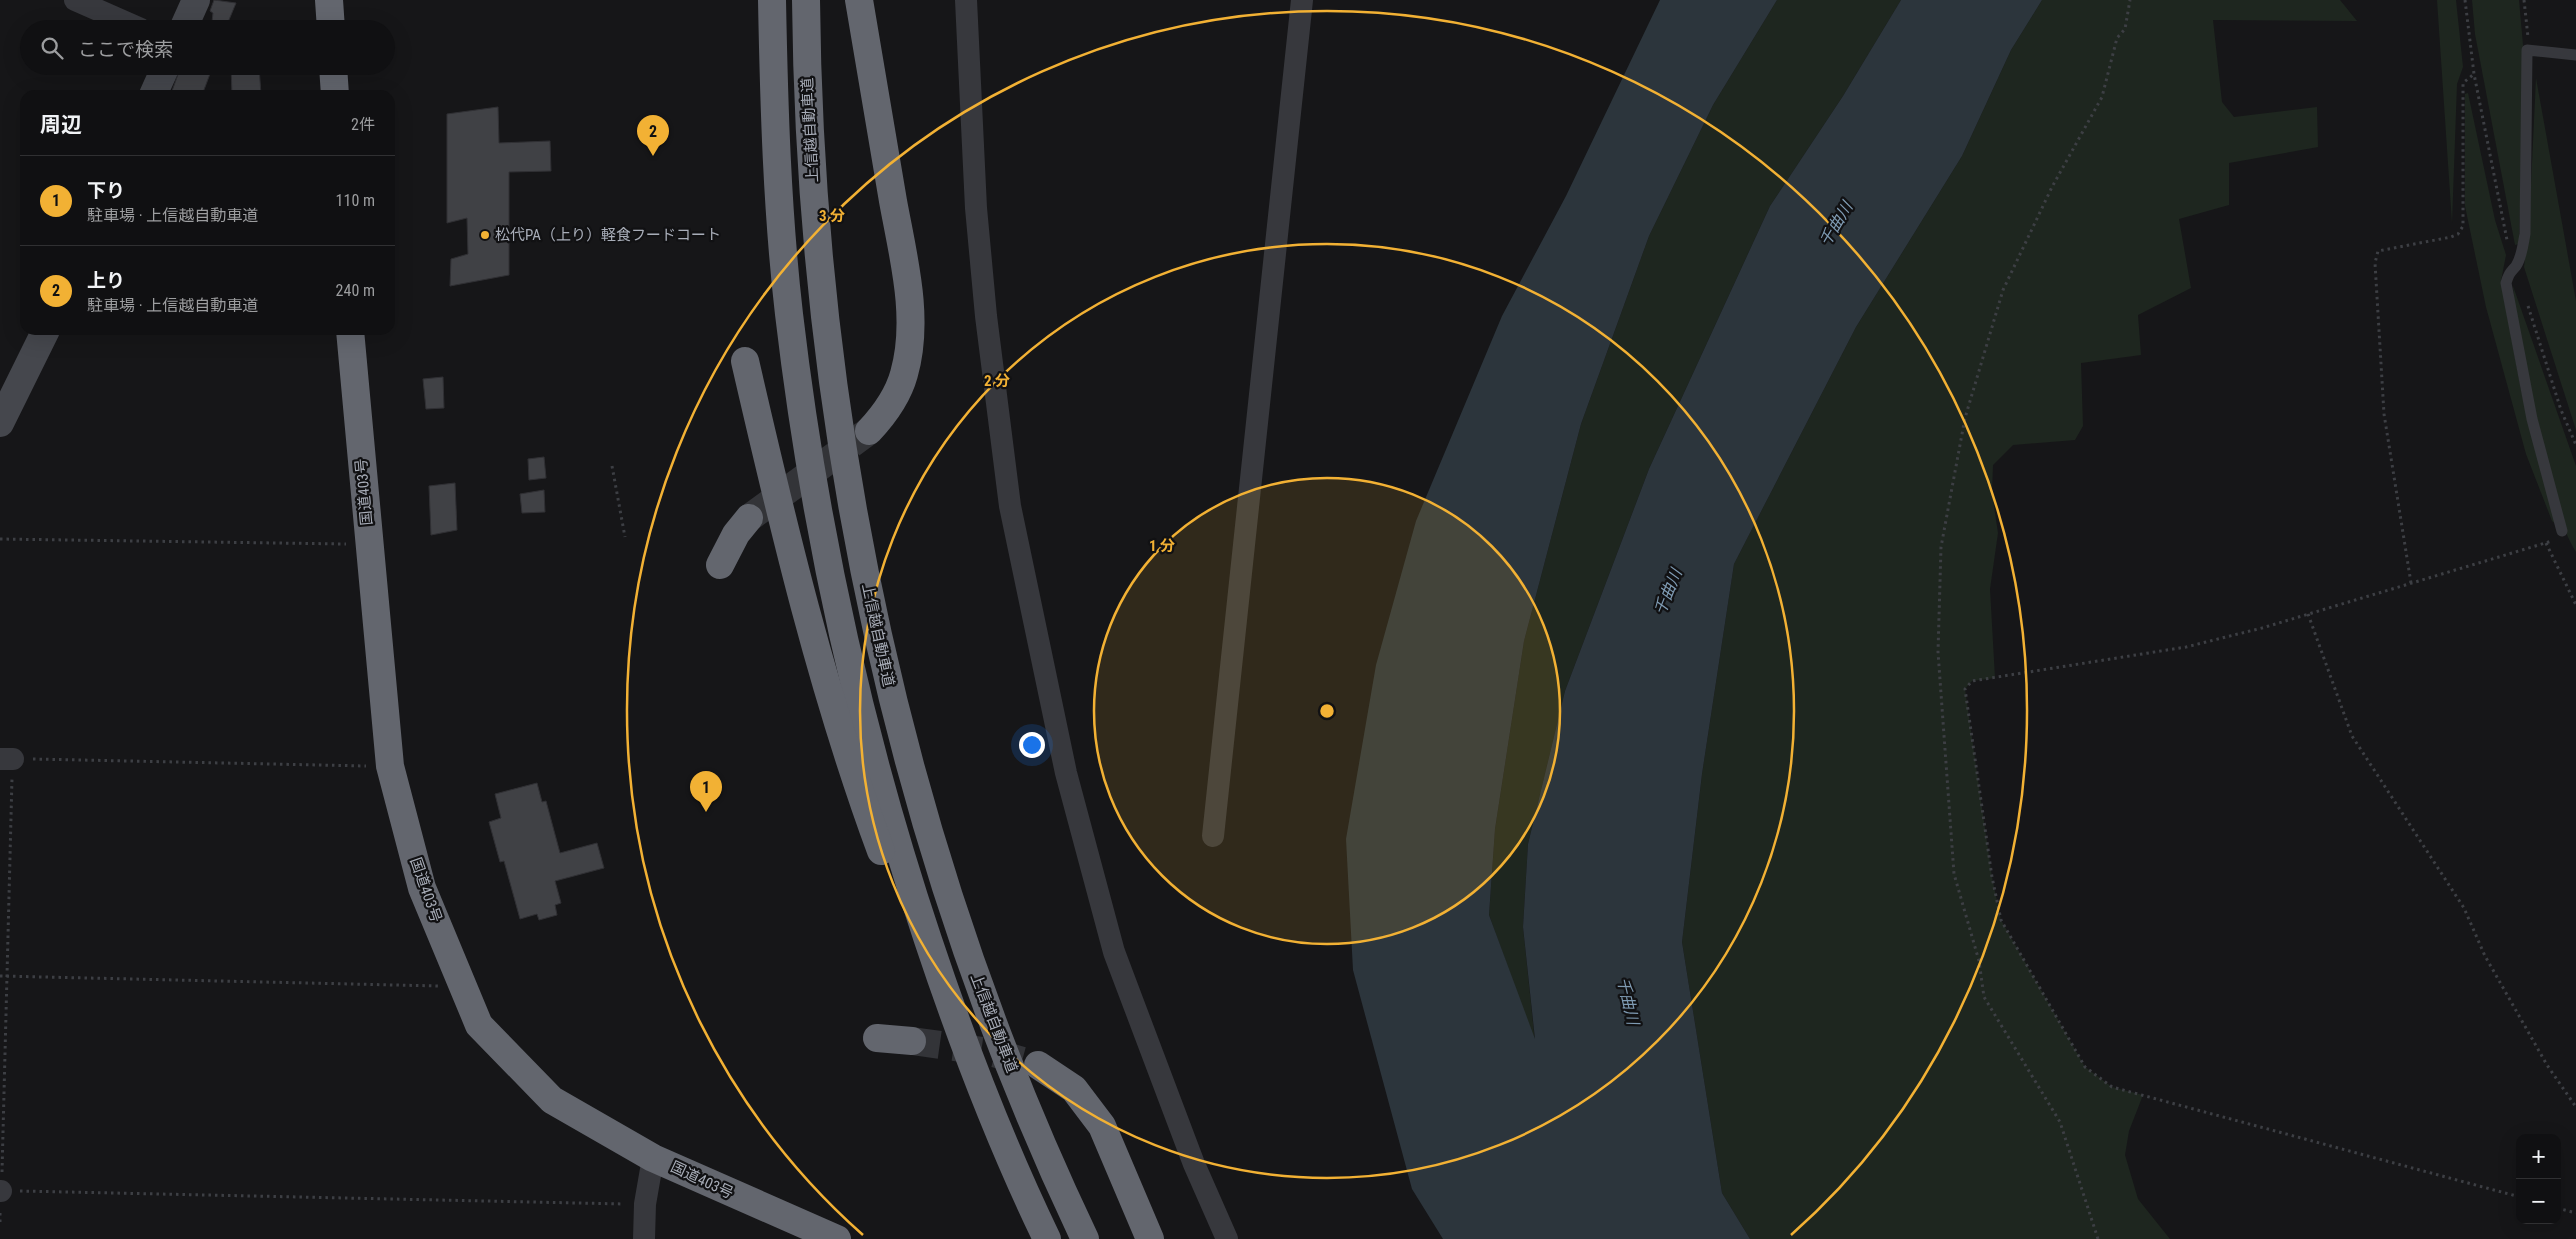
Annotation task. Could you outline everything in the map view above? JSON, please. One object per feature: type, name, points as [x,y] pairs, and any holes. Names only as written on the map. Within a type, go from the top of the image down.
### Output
[{"type":"highway","points":[[329,0],[330,20]]},
{"type":"highway","points":[[772,0],[774,92],[780,204],[789,312],[807,447],[836,607],[860,711],[910,888],[992,1117]]},
{"type":"highway","name":"上信越自動車道","points":[[806,0],[807,89],[823,302],[851,501],[891,696],[944,885],[978,983],[1021,1094],[1085,1239]]},
{"type":"highway","points":[[859,0],[904,262],[910,323],[904,374],[896,395],[885,414],[869,431]]},
{"type":"highway","points":[[334,75],[335,90]]},
{"type":"highway","name":"国道403号","points":[[347,335],[390,766],[422,888],[479,1025],[552,1100],[653,1158],[837,1239]]},
{"type":"highway","points":[[745,361],[813,641],[846,749],[926,970],[1046,1239]]},
{"type":"highway","points":[[720,565],[736,534],[750,518]]},
{"type":"highway","points":[[877,1038],[912,1042]]},
{"type":"highway","points":[[1038,1065],[1074,1089],[1102,1126],[1150,1239]]},
{"type":"street","points":[[75,0],[121,20]]},
{"type":"street","points":[[187,20],[196,0]]},
{"type":"street","points":[[966,0],[976,208],[986,316],[1010,506],[1066,774],[1114,952],[1194,1164],[1227,1239]]},
{"type":"street","points":[[1212,836],[1302,0]]},
{"type":"street","points":[[155,90],[162,75]]},
{"type":"street","points":[[0,423],[6,396],[43,335]]},
{"type":"street","points":[[644,1239],[645,1204],[653,1158]]},
{"type":"lane","points":[[2562,531],[2532,419],[2506,283],[2510,270],[2516,266],[2523,248],[2525,234],[2527,50],[2576,55]]},
{"type":"path","points":[[2098,1239],[2060,1122],[1984,997],[1979,961],[1954,874],[1938,652],[1941,547],[1971,400],[2003,290],[2052,187],[2102,97],[2117,38],[2125,29],[2130,0]]},
{"type":"path","points":[[2524,0],[2527,50]]},
{"type":"path","points":[[2411,584],[2384,414],[2375,263],[2378,252],[2451,237],[2458,234],[2463,226],[2464,83],[2474,74]]},
{"type":"path","points":[[612,466],[624,537]]},
{"type":"path","points":[[2516,1196],[2112,1086],[2084,1066],[2002,920],[1992,877],[1965,689],[1972,681],[2186,647],[2308,614],[2559,539],[2562,531]]},
{"type":"path","points":[[0,539],[369,544]]},
{"type":"path","points":[[2546,543],[2576,604]]},
{"type":"path","points":[[2308,614],[2352,736],[2464,908],[2485,956],[2547,1065],[2576,1107]]},
{"type":"path","points":[[0,1222],[5,976],[6,759],[390,766]]},
{"type":"path","points":[[0,976],[462,986]]},
{"type":"path","points":[[1,1191],[645,1204]]},
{"type":"path","points":[[2561,1209],[2576,1213]]},
{"type":"shaded area","points":[[1777,0],[1901,0],[1843,96],[1770,206],[1649,469],[1565,691],[1528,844],[1523,927],[1535,1042],[1489,915],[1495,829],[1524,641],[1581,424],[1649,236],[1713,105]]},
{"type":"shaded area","points":[[2042,0],[2340,0],[2357,21],[2213,20],[2222,102],[2234,117],[2317,107],[2318,147],[2229,163],[2229,205],[2179,219],[2191,288],[2138,315],[2141,355],[2081,363],[2083,426],[2075,440],[2013,445],[1993,465],[1992,493],[1998,533],[1990,589],[1995,678],[1972,681],[1965,689],[1992,877],[2001,920],[2085,1067],[2112,1087],[2143,1095],[2129,1131],[2125,1155],[2138,1199],[2170,1239],[1750,1239],[1722,1193],[1682,942],[1702,774],[1734,564],[1856,327],[1962,156],[2011,50]]},
{"type":"shaded area","points":[[2437,0],[2456,0],[2463,67],[2457,84],[2452,223]]},
{"type":"shaded area","points":[[2472,0],[2519,0],[2524,56],[2519,244],[2515,245],[2475,34]]},
{"type":"shaded area","points":[[2536,78],[2576,301],[2576,430],[2524,267],[2529,227]]},
{"type":"shaded area","points":[[2468,93],[2495,220],[2506,255],[2501,281],[2521,390],[2557,525],[2552,521],[2526,454],[2486,307],[2465,206],[2465,94]]},
{"type":"shaded area","points":[[2513,286],[2576,466],[2576,552],[2563,526],[2554,497],[2520,344]]},
{"type":"water","name":"千曲川","points":[[1660,0],[1777,0],[1713,105],[1649,236],[1581,424],[1524,641],[1495,829],[1489,915],[1535,1039],[1523,927],[1528,844],[1565,691],[1649,469],[1770,206],[1843,96],[1901,0],[2042,0],[2011,50],[1962,156],[1856,327],[1734,564],[1702,774],[1682,942],[1722,1193],[1750,1239],[1443,1239],[1412,1189],[1353,970],[1346,839],[1376,665],[1416,521],[1502,316],[1566,196]]},
{"type":"building","points":[[214,0],[236,3],[229,20],[212,20],[213,13],[210,11]]},
{"type":"building","points":[[178,75],[210,75],[204,90],[172,90]]},
{"type":"building","points":[[231,75],[260,75],[261,90],[232,90]]},
{"type":"building","points":[[498,107],[499,143],[550,141],[551,171],[509,172],[509,275],[450,286],[451,259],[468,254],[467,218],[447,223],[447,114]]},
{"type":"building","points":[[443,377],[444,408],[426,409],[423,379]]},
{"type":"building","points":[[544,457],[546,478],[529,480],[528,459]]},
{"type":"building","points":[[455,483],[457,530],[431,535],[429,486]]},
{"type":"building","points":[[544,490],[545,512],[522,513],[520,494]]},
{"type":"building","points":[[537,783],[542,802],[546,801],[560,853],[597,843],[604,868],[555,881],[561,903],[555,905],[557,915],[539,920],[537,914],[520,919],[504,861],[500,862],[489,822],[501,818],[495,794]]},
{"type":"tunnel","points":[[749,518],[869,431]]},
{"type":"tunnel","points":[[912,1041],[990,1052],[1038,1065]]},
{"type":"place","name":"上り","points":[[653,156]]},
{"type":"place","name":"松代PA（上り）軽食フードコート","points":[[485,235]]},
{"type":"place","name":"下り","points":[[706,812]]}]
